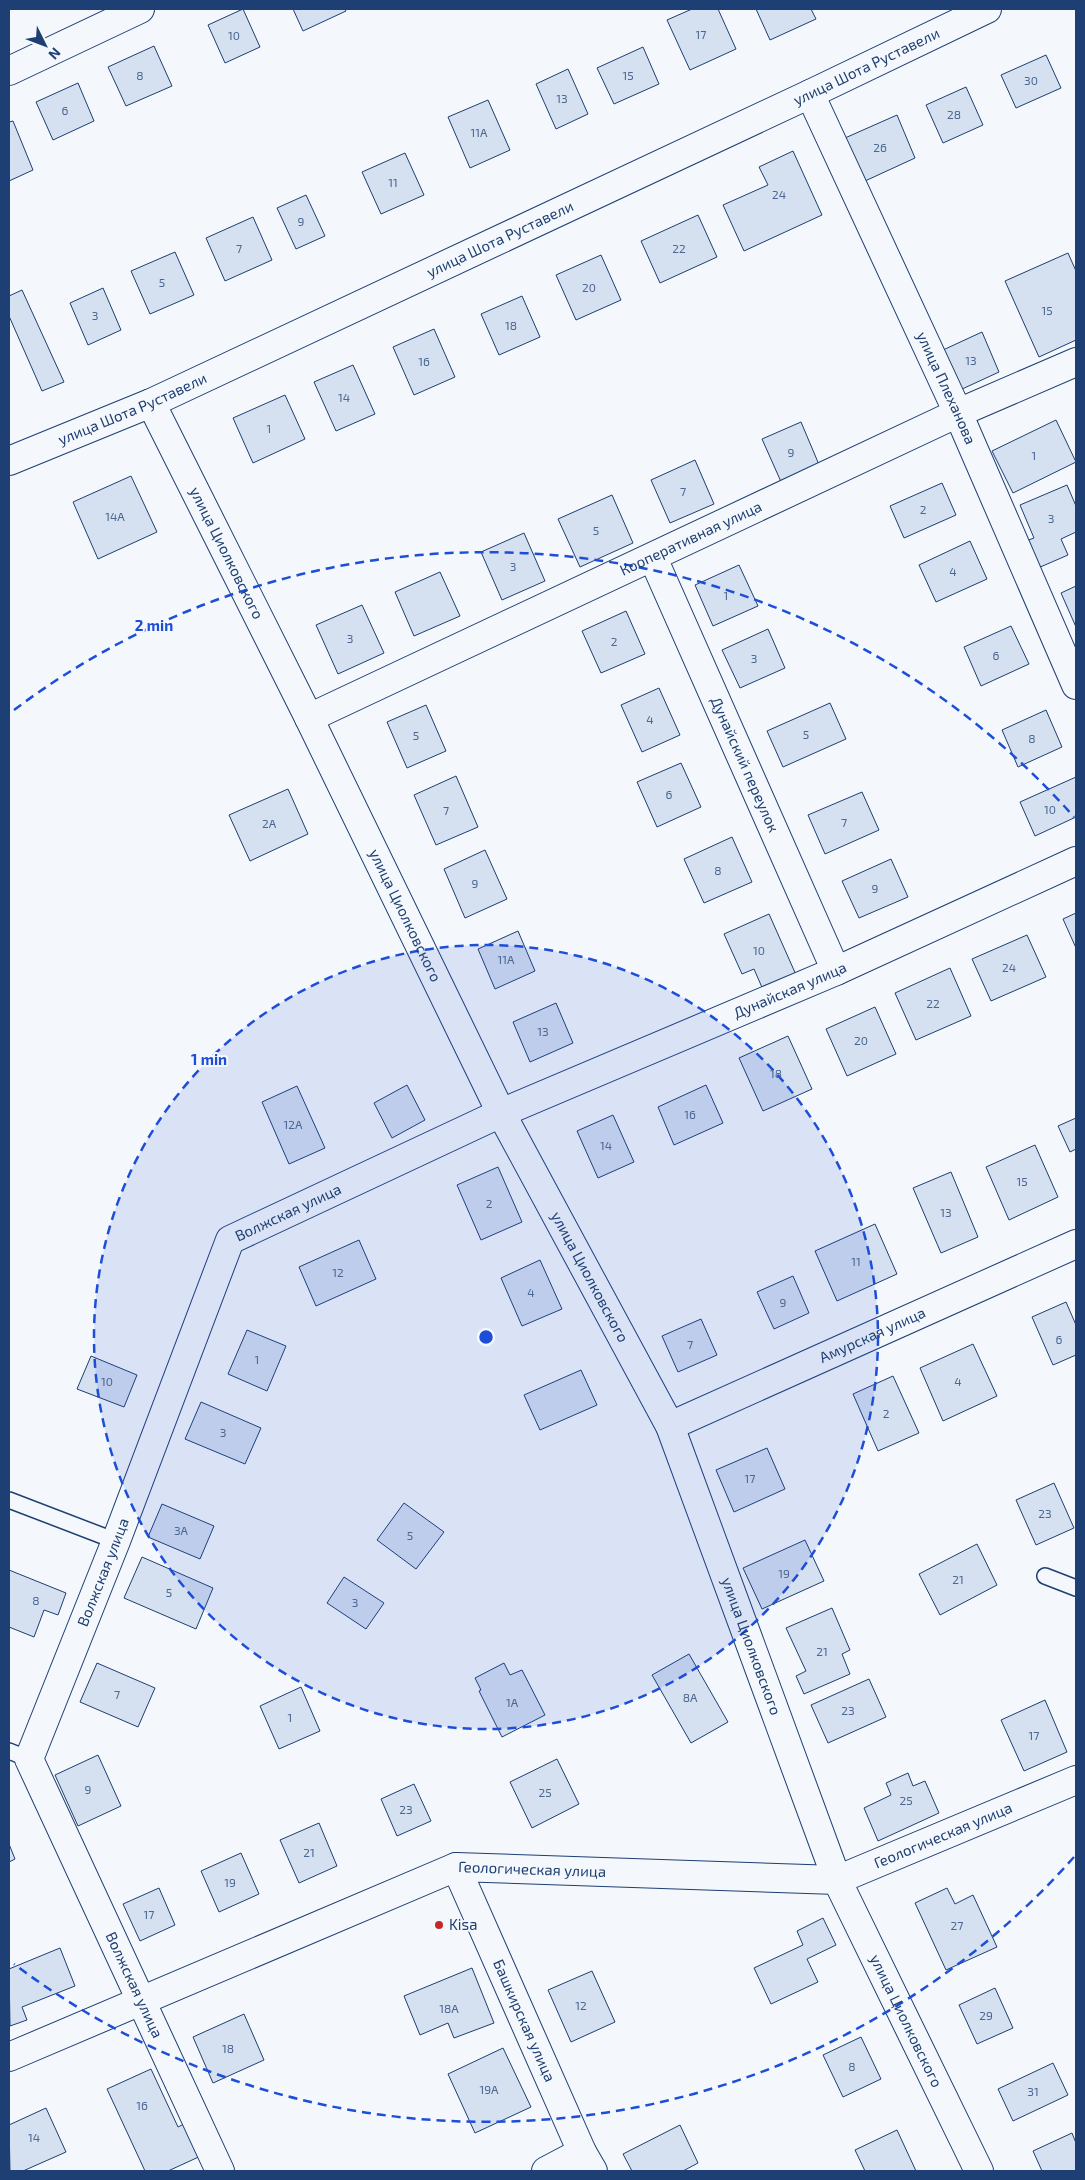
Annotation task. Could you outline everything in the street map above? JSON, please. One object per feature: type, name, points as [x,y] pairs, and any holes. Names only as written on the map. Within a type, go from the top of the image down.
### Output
[{"type":"street","points":[[9,71],[140,9]]},
{"type":"street","name":"улица Шота Руставели","points":[[9,461],[151,403],[987,9]]},
{"type":"street","name":"улица Плеханова","points":[[810,94],[958,413],[1076,685]]},
{"type":"street","name":"Кооперативная улица","points":[[309,718],[653,558],[958,413],[1076,362]]},
{"type":"street","name":"улица Циолковского","points":[[151,403],[309,718],[501,1113],[670,1426],[837,1880],[979,2171]]},
{"type":"street","name":"Дунайский переулок","points":[[653,558],[836,971]]},
{"type":"street","name":"Дунайская улица","points":[[501,1113],[836,971],[1076,861]]},
{"type":"street","name":"Волжская улица","points":[[220,2171],[141,2001],[19,1755],[116,1541],[230,1240],[501,1113]]},
{"type":"street","name":"Амурская улица","points":[[670,1426],[1076,1244]]},
{"type":"street","name":"Геологическая улица","points":[[9,2057],[456,1867],[837,1880],[1076,1780]]},
{"type":"street","name":"Башкирская улица","points":[[456,1867],[587,2162]]},
{"type":"street","points":[[546,2171],[587,2162]]},
{"type":"lane","points":[[9,1500],[116,1541]]},
{"type":"lane","points":[[1045,1576],[1076,1588]]},
{"type":"building","points":[[243,9],[260,47],[225,63],[208,25]]},
{"type":"building","points":[[293,9],[345,9],[346,11],[303,31]]},
{"type":"building","points":[[692,9],[718,9],[736,49],[690,70],[667,20]]},
{"type":"building","points":[[756,9],[811,9],[816,19],[770,40]]},
{"type":"building","points":[[154,46],[172,86],[126,106],[108,67]]},
{"type":"building","points":[[643,47],[659,84],[614,104],[597,68]]},
{"type":"building","points":[[1046,55],[1061,88],[1016,108],[1001,75]]},
{"type":"building","points":[[568,69],[588,114],[556,129],[536,84]]},
{"type":"building","points":[[78,83],[94,121],[53,140],[36,102]]},
{"type":"building","points":[[966,87],[983,125],[943,143],[926,105]]},
{"type":"building","points":[[488,100],[510,150],[470,168],[448,117]]},
{"type":"building","points":[[897,115],[915,158],[865,181],[845,138]]},
{"type":"building","points":[[13,121],[33,170],[9,181],[9,122]]},
{"type":"building","points":[[793,151],[822,215],[744,251],[723,205],[768,185],[759,167]]},
{"type":"building","points":[[405,153],[424,195],[381,214],[362,172]]},
{"type":"building","points":[[306,195],[325,236],[296,249],[277,208]]},
{"type":"building","points":[[698,215],[717,257],[660,283],[641,241]]},
{"type":"building","points":[[253,217],[272,260],[225,281],[206,238]]},
{"type":"building","points":[[175,252],[194,295],[150,314],[131,271]]},
{"type":"building","points":[[1068,253],[1076,271],[1076,340],[1039,357],[1005,281]]},
{"type":"building","points":[[601,255],[621,300],[576,320],[556,275]]},
{"type":"building","points":[[103,288],[121,330],[88,345],[70,303]]},
{"type":"building","points":[[22,290],[64,382],[42,391],[9,316],[9,296]]},
{"type":"building","points":[[522,296],[540,337],[499,355],[481,314]]},
{"type":"building","points":[[434,329],[455,377],[414,395],[393,347]]},
{"type":"building","points":[[982,332],[999,372],[960,390],[943,350]]},
{"type":"building","points":[[353,365],[375,414],[336,431],[314,382]]},
{"type":"building","points":[[285,395],[305,439],[253,463],[233,418]]},
{"type":"building","points":[[1056,420],[1076,462],[1013,493],[992,451]]},
{"type":"building","points":[[801,422],[820,467],[782,484],[762,439]]},
{"type":"building","points":[[695,460],[714,504],[670,523],[651,480]]},
{"type":"building","points":[[131,476],[157,532],[98,559],[73,502]]},
{"type":"building","points":[[942,483],[956,515],[904,538],[890,506]]},
{"type":"building","points":[[1067,485],[1076,506],[1076,532],[1061,539],[1068,555],[1038,568],[1026,541],[1034,538],[1020,505]]},
{"type":"building","points":[[612,495],[633,543],[580,567],[558,519]]},
{"type":"building","points":[[524,533],[545,581],[502,600],[481,552]]},
{"type":"building","points":[[970,541],[987,579],[936,602],[919,565]]},
{"type":"building","points":[[739,565],[758,606],[713,626],[695,585]]},
{"type":"building","points":[[440,572],[460,616],[414,636],[395,592]]},
{"type":"building","points":[[1076,586],[1076,627],[1061,593]]},
{"type":"building","points":[[362,605],[384,653],[338,674],[316,625]]},
{"type":"building","points":[[626,611],[645,654],[601,673],[582,631]]},
{"type":"building","points":[[1011,626],[1029,664],[981,686],[964,647]]},
{"type":"building","points":[[768,629],[785,668],[740,688],[722,650]]},
{"type":"building","points":[[659,688],[680,735],[642,752],[621,705]]},
{"type":"building","points":[[830,703],[846,739],[783,767],[767,731]]},
{"type":"building","points":[[426,705],[446,751],[407,768],[387,722]]},
{"type":"building","points":[[1046,710],[1062,747],[1018,767],[1002,730]]},
{"type":"building","points":[[681,763],[701,807],[657,827],[637,782]]},
{"type":"building","points":[[456,776],[478,827],[436,845],[414,795]]},
{"type":"building","points":[[1076,777],[1076,817],[1035,836],[1020,802]]},
{"type":"building","points":[[288,789],[308,834],[250,861],[229,815]]},
{"type":"building","points":[[862,792],[879,830],[825,854],[808,815]]},
{"type":"building","points":[[732,837],[752,882],[704,903],[684,859]]},
{"type":"building","points":[[485,850],[507,899],[465,918],[444,869]]},
{"type":"building","points":[[891,859],[908,897],[859,918],[842,881]]},
{"type":"building","points":[[1076,913],[1076,948],[1063,919]]},
{"type":"building","points":[[769,914],[797,977],[764,992],[754,969],[742,974],[724,934]]},
{"type":"building","points":[[518,931],[535,971],[495,989],[478,949]]},
{"type":"building","points":[[1027,935],[1046,977],[991,1001],[972,959]]},
{"type":"building","points":[[950,968],[971,1016],[916,1040],[895,993]]},
{"type":"building","points":[[556,1003],[573,1043],[530,1062],[513,1022]]},
{"type":"building","points":[[875,1007],[896,1054],[847,1076],[826,1029]]},
{"type":"building","points":[[788,1036],[812,1089],[763,1111],[739,1058]]},
{"type":"building","points":[[407,1085],[425,1120],[392,1138],[374,1103]]},
{"type":"building","points":[[706,1085],[723,1123],[674,1145],[658,1107]]},
{"type":"building","points":[[297,1086],[325,1148],[289,1164],[262,1102]]},
{"type":"building","points":[[613,1115],[634,1162],[598,1178],[577,1131]]},
{"type":"building","points":[[1076,1118],[1076,1149],[1070,1152],[1058,1126]]},
{"type":"building","points":[[1035,1145],[1058,1197],[1009,1220],[986,1167]]},
{"type":"building","points":[[498,1167],[522,1222],[481,1240],[457,1185]]},
{"type":"building","points":[[951,1172],[978,1237],[941,1253],[913,1188]]},
{"type":"building","points":[[875,1224],[897,1274],[837,1301],[815,1251]]},
{"type":"building","points":[[359,1240],[376,1279],[316,1306],[299,1267]]},
{"type":"building","points":[[540,1260],[562,1309],[522,1326],[501,1278]]},
{"type":"building","points":[[793,1276],[809,1313],[774,1329],[757,1292]]},
{"type":"building","points":[[1066,1302],[1076,1325],[1076,1355],[1053,1365],[1032,1317]]},
{"type":"building","points":[[701,1319],[717,1355],[678,1372],[662,1336]]},
{"type":"building","points":[[247,1330],[286,1346],[267,1391],[228,1374]]},
{"type":"building","points":[[973,1344],[997,1396],[943,1421],[920,1368]]},
{"type":"building","points":[[91,1356],[137,1375],[124,1407],[77,1389]]},
{"type":"building","points":[[581,1370],[597,1405],[540,1430],[524,1395]]},
{"type":"building","points":[[893,1376],[919,1433],[878,1451],[853,1394]]},
{"type":"building","points":[[201,1402],[261,1428],[245,1464],[185,1439]]},
{"type":"building","points":[[767,1448],[785,1489],[734,1512],[716,1470]]},
{"type":"building","points":[[1054,1483],[1074,1528],[1036,1545],[1016,1500]]},
{"type":"building","points":[[404,1503],[444,1532],[416,1569],[377,1540]]},
{"type":"building","points":[[162,1504],[214,1526],[200,1559],[148,1537]]},
{"type":"building","points":[[805,1540],[824,1581],[762,1609],[743,1568]]},
{"type":"building","points":[[977,1544],[997,1585],[940,1615],[919,1574]]},
{"type":"building","points":[[142,1557],[213,1588],[196,1629],[124,1598]]},
{"type":"building","points":[[9,1570],[66,1593],[58,1615],[44,1610],[34,1637],[9,1627]]},
{"type":"building","points":[[344,1577],[384,1603],[366,1629],[327,1603]]},
{"type":"building","points":[[832,1608],[850,1650],[842,1654],[850,1674],[804,1694],[796,1676],[806,1671],[786,1628]]},
{"type":"building","points":[[689,1654],[728,1722],[691,1743],[652,1675]]},
{"type":"building","points":[[97,1663],[155,1688],[138,1727],[80,1702]]},
{"type":"building","points":[[504,1663],[510,1675],[522,1670],[545,1715],[502,1737],[479,1691],[481,1690],[475,1678]]},
{"type":"building","points":[[869,1679],[886,1717],[828,1743],[811,1705]]},
{"type":"building","points":[[301,1687],[320,1731],[279,1749],[260,1706]]},
{"type":"building","points":[[1045,1700],[1067,1752],[1024,1771],[1001,1720]]},
{"type":"building","points":[[98,1755],[121,1806],[78,1826],[55,1775]]},
{"type":"building","points":[[557,1759],[579,1804],[532,1828],[510,1782]]},
{"type":"building","points":[[908,1773],[913,1786],[925,1781],[939,1813],[878,1841],[864,1808],[891,1795],[886,1783]]},
{"type":"building","points":[[414,1784],[431,1821],[397,1836],[381,1799]]},
{"type":"building","points":[[319,1823],[337,1866],[299,1883],[280,1840]]},
{"type":"building","points":[[9,1844],[15,1859],[9,1862]]},
{"type":"building","points":[[241,1853],[259,1894],[219,1912],[201,1871]]},
{"type":"building","points":[[159,1888],[175,1925],[140,1941],[123,1904]]},
{"type":"building","points":[[947,1888],[955,1904],[973,1895],[997,1947],[946,1970],[915,1903]]},
{"type":"building","points":[[823,1918],[836,1945],[807,1959],[818,1982],[771,2004],[754,1968],[803,1945],[797,1931]]},
{"type":"building","points":[[60,1948],[75,1986],[22,2007],[27,2020],[10,2026],[9,1969]]},
{"type":"building","points":[[472,1968],[494,2023],[454,2038],[448,2023],[420,2035],[404,1996]]},
{"type":"building","points":[[592,1971],[615,2022],[571,2042],[548,1990]]},
{"type":"building","points":[[995,1988],[1013,2028],[977,2044],[959,2005]]},
{"type":"building","points":[[244,2014],[264,2060],[213,2083],[193,2037]]},
{"type":"building","points":[[861,2037],[881,2079],[843,2097],[823,2055]]},
{"type":"building","points":[[503,2048],[531,2107],[475,2133],[448,2074]]},
{"type":"building","points":[[1053,2063],[1068,2095],[1013,2121],[998,2089]]},
{"type":"building","points":[[151,2069],[178,2127],[188,2122],[203,2155],[168,2171],[145,2171],[107,2089]]},
{"type":"building","points":[[46,2108],[66,2152],[23,2171],[10,2171],[9,2125]]},
{"type":"building","points":[[680,2125],[698,2163],[683,2171],[632,2171],[623,2154]]},
{"type":"building","points":[[897,2130],[916,2171],[865,2171],[855,2150]]},
{"type":"building","points":[[1072,2133],[1076,2143],[1076,2171],[1042,2171],[1033,2151]]},
{"type":"place","name":"Kisa","points":[[439,1925]]}]
